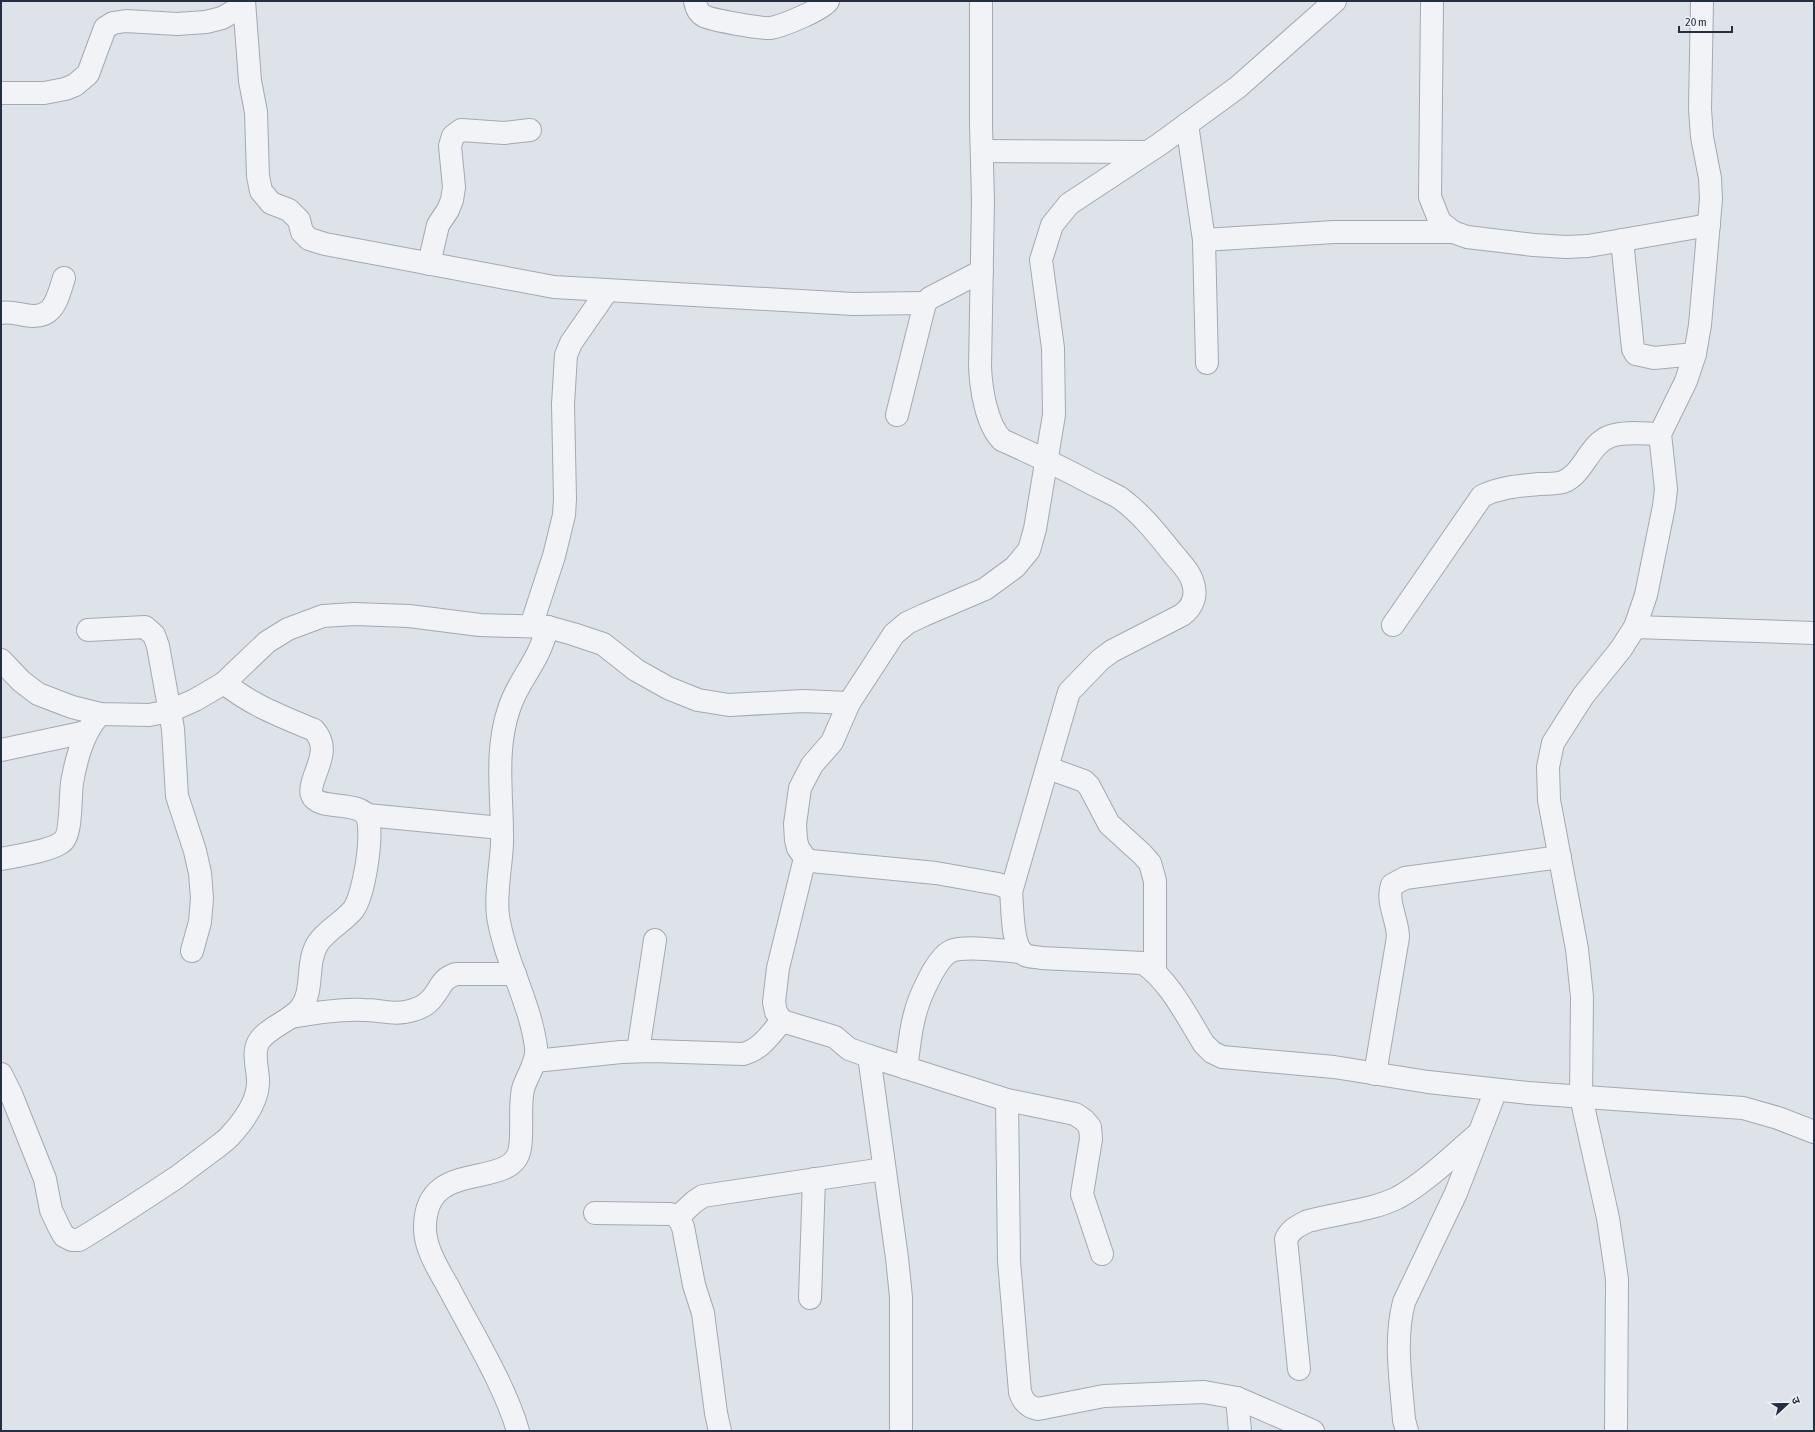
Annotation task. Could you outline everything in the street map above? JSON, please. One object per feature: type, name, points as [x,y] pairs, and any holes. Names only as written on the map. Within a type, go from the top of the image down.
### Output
[{"type":"street","points":[[695,1],[697,10],[704,16],[758,28],[771,28],[818,10],[828,1]]},
{"type":"street","points":[[981,1],[983,202],[980,366],[981,389],[992,425],[997,435],[1002,440],[1047,460],[1119,498],[1134,509],[1145,520],[1185,569],[1192,581],[1194,594],[1191,609],[1112,651],[1095,664],[1069,692],[1011,892],[1015,935],[1022,952],[1027,956],[1041,958],[1143,964],[1155,971],[1165,982],[1204,1044],[1212,1052],[1222,1057],[1334,1067],[1496,1090],[1743,1108],[1784,1120],[1814,1132]]},
{"type":"street","points":[[1011,892],[1006,887],[998,884],[936,872],[811,861],[805,858],[798,848],[796,840],[796,824],[800,788],[812,765],[832,742],[849,703],[894,634],[907,623],[985,589],[1015,567],[1029,550],[1035,530],[1054,415],[1052,348],[1041,260],[1046,239],[1052,225],[1069,204],[1147,152],[1238,87],[1335,1]]},
{"type":"street","points":[[1432,1],[1430,197],[1440,222],[1453,232]]},
{"type":"street","points":[[1616,1431],[1617,1279],[1608,1218],[1581,1097],[1582,998],[1577,949],[1549,800],[1548,767],[1553,743],[1583,696],[1621,649],[1635,627],[1646,595],[1664,506],[1666,489],[1660,434],[1686,380],[1695,354],[1700,325],[1709,225],[1710,178],[1702,137],[1700,109],[1702,1]]},
{"type":"street","points":[[1,93],[44,92],[65,89],[75,85],[88,74],[105,28],[113,23],[126,21],[177,24],[206,22],[222,18],[244,4],[250,81],[256,112],[258,176],[261,191],[271,203],[289,210],[299,220],[302,232],[308,239],[325,244],[554,287],[853,304],[925,303]]},
{"type":"street","points":[[1187,124],[1204,240],[1207,363]]},
{"type":"street","points":[[429,264],[438,225],[448,210],[454,193],[450,154],[453,136],[461,130],[504,133],[530,130]]},
{"type":"street","points":[[982,151],[1147,152]]},
{"type":"street","points":[[1204,240],[1334,232],[1453,232],[1474,238],[1566,247],[1622,240],[1709,225]]},
{"type":"street","points":[[1622,240],[1633,350],[1636,354],[1654,358],[1695,354]]},
{"type":"street","points":[[897,415],[925,303],[930,298],[982,271]]},
{"type":"street","points":[[1,313],[39,316],[48,313],[55,304],[64,278]]},
{"type":"street","points":[[518,1431],[499,1385],[432,1255],[425,1231],[428,1204],[438,1189],[452,1183],[493,1172],[511,1165],[519,1156],[522,1138],[523,1090],[535,1061],[536,1048],[530,1020],[498,918],[497,905],[502,842],[500,798],[501,743],[508,711],[515,691],[539,653],[539,626],[564,515],[563,404],[566,355],[571,343],[607,291]]},
{"type":"street","points":[[1393,625],[1482,496],[1496,489],[1510,486],[1561,482],[1570,479],[1600,442],[1611,436],[1623,434],[1660,434]]},
{"type":"street","points":[[1,660],[20,681],[38,694],[72,707],[100,714],[149,715],[170,712],[224,683],[267,642],[288,629],[323,616],[354,614],[409,616],[480,624],[539,626],[603,644],[636,670],[662,685],[698,700],[729,705],[803,701],[849,703]]},
{"type":"street","points":[[88,630],[145,627],[154,635],[170,712],[177,796],[195,851],[200,873],[202,898],[200,922],[192,951]]},
{"type":"street","points":[[1635,627],[1814,632]]},
{"type":"street","points":[[224,683],[241,697],[314,730],[320,736],[323,745],[312,787],[312,795],[317,801],[360,810],[367,815],[501,828]]},
{"type":"street","points":[[1,859],[53,847],[64,842],[68,833],[72,783],[86,732],[100,714]]},
{"type":"street","points":[[1,750],[86,732]]},
{"type":"street","points":[[1048,768],[1084,781],[1089,786],[1109,824],[1150,863],[1155,881],[1155,971]]},
{"type":"street","points":[[1,1074],[11,1094],[45,1179],[51,1210],[58,1227],[64,1236],[72,1240],[79,1240],[130,1208],[200,1160],[228,1138],[247,1114],[256,1097],[258,1084],[256,1056],[258,1044],[265,1035],[300,1009],[306,1000],[312,959],[318,943],[353,910],[359,897],[369,849],[369,825],[367,815]]},
{"type":"street","points":[[1375,1074],[1398,937],[1398,928],[1389,893],[1392,885],[1405,878],[1560,857]]},
{"type":"street","points":[[805,858],[778,968],[774,1002],[776,1012],[782,1020],[824,1032],[835,1037],[849,1049],[1007,1100],[1075,1114],[1084,1120],[1090,1127],[1091,1139],[1082,1194],[1102,1254]]},
{"type":"street","points":[[638,1052],[655,940]]},
{"type":"street","points":[[906,1068],[915,1013],[934,968],[944,955],[952,951],[963,949],[1022,952]]},
{"type":"street","points":[[291,1017],[336,1010],[366,1010],[393,1014],[411,1011],[424,1006],[433,998],[447,976],[456,974],[515,974]]},
{"type":"street","points":[[535,1061],[638,1052],[743,1054],[752,1052],[758,1048],[782,1020]]},
{"type":"street","points":[[869,1056],[901,1297],[901,1431]]},
{"type":"street","points":[[1406,1431],[1399,1344],[1399,1319],[1404,1302],[1456,1193],[1496,1090]]},
{"type":"street","points":[[1007,1100],[1009,1261],[1020,1392],[1023,1400],[1030,1407],[1038,1409],[1104,1396],[1204,1392],[1237,1398],[1313,1431]]},
{"type":"street","points":[[1299,1369],[1286,1239],[1290,1232],[1308,1221],[1377,1205],[1396,1198],[1422,1181],[1479,1133]]},
{"type":"street","points":[[678,1217],[703,1196],[884,1169]]},
{"type":"street","points":[[810,1298],[814,1179]]},
{"type":"street","points":[[595,1213],[670,1214],[678,1217],[683,1227],[694,1285],[703,1313],[716,1412],[720,1431]]},
{"type":"street","points":[[1237,1398],[1240,1431]]}]
